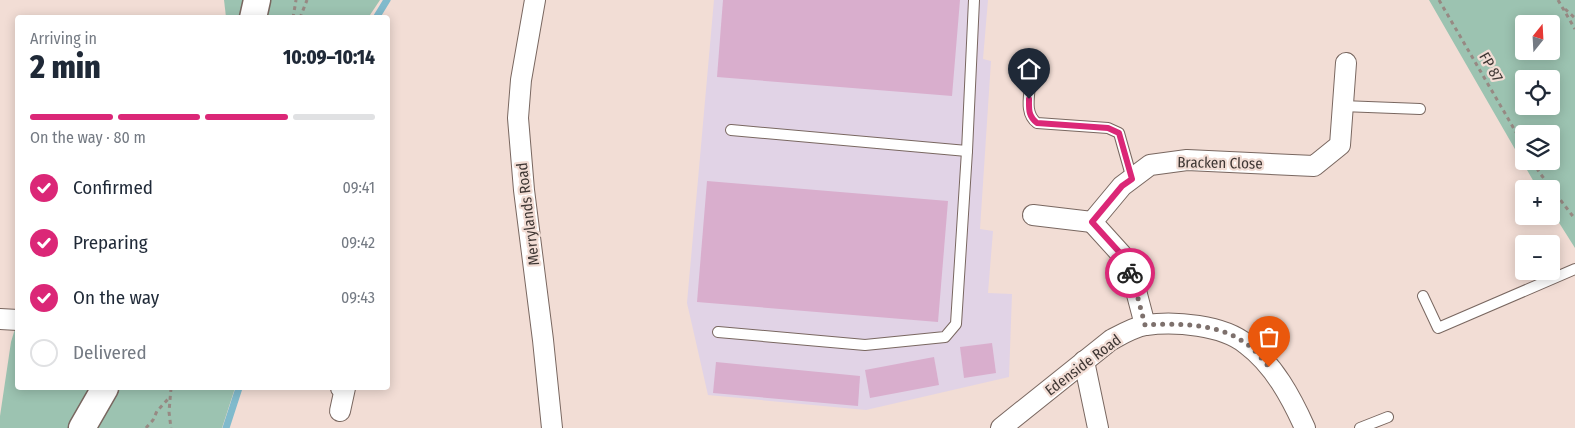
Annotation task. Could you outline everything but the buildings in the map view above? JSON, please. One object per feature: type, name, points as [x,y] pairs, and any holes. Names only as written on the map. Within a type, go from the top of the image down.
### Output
[{"type":"street","points":[[254,15],[257,0]]},
{"type":"street","name":"Merrylands Road","points":[[535,0],[521,80],[518,118],[524,190],[552,428]]},
{"type":"street","name":"Bracken Close","points":[[1092,222],[1122,186],[1150,165],[1187,160],[1314,166],[1340,145],[1346,63]]},
{"type":"street","points":[[1033,215],[1092,222],[1121,254],[1134,283],[1145,325]]},
{"type":"street","points":[[0,319],[15,320]]},
{"type":"street","name":"Edenside Road","points":[[1001,428],[1111,340],[1145,325],[1169,324],[1216,330],[1246,343],[1282,384],[1305,428]]},
{"type":"street","points":[[1084,361],[1098,428]]},
{"type":"street","points":[[82,428],[105,390]]},
{"type":"street","points":[[340,411],[345,390]]},
{"type":"lane","points":[[718,332],[865,345],[945,336],[956,324],[974,0]]},
{"type":"lane","points":[[1030,86],[1029,113],[1032,120],[1037,123],[1108,128],[1119,133],[1132,179]]},
{"type":"lane","points":[[1342,106],[1420,109]]},
{"type":"lane","points":[[731,130],[967,151]]},
{"type":"lane","points":[[1423,296],[1438,328],[1575,269]]},
{"type":"lane","points":[[1360,428],[1388,417]]},
{"type":"path","points":[[294,15],[296,0]]},
{"type":"path","points":[[300,15],[307,0]]},
{"type":"path","name":"FP 87","points":[[1439,0],[1515,131]]},
{"type":"path","points":[[1558,0],[1575,29]]},
{"type":"path","points":[[1563,7],[1575,18]]},
{"type":"path","points":[[1538,170],[1575,219]]},
{"type":"path","points":[[171,390],[169,412],[171,428]]},
{"type":"path","points":[[146,428],[153,420],[157,411],[170,397]]},
{"type":"shaded area","points":[[714,0],[988,0],[983,59],[991,61],[980,229],[993,231],[988,293],[1012,294],[1009,377],[866,410],[708,395],[687,303]]},
{"type":"green space","points":[[224,0],[380,0],[370,15],[226,15]]},
{"type":"green space","points":[[1429,0],[1575,0],[1575,248],[1560,224],[1560,180],[1533,180],[1527,170],[1560,170],[1560,125],[1515,125],[1515,149]]},
{"type":"green space","points":[[15,329],[15,390],[234,390],[222,428],[0,428],[0,416],[11,342]]},
{"type":"waterway","points":[[378,15],[387,0]]},
{"type":"waterway","points":[[226,428],[238,390]]},
{"type":"way so far","points":[[1130,273],[1145,325],[1169,324],[1216,330],[1246,343],[1269,367]]},
{"type":"route","points":[[1029,99],[1029,113],[1032,120],[1037,123],[1108,128],[1119,133],[1132,179],[1122,186],[1092,222],[1121,254],[1130,273]]}]
